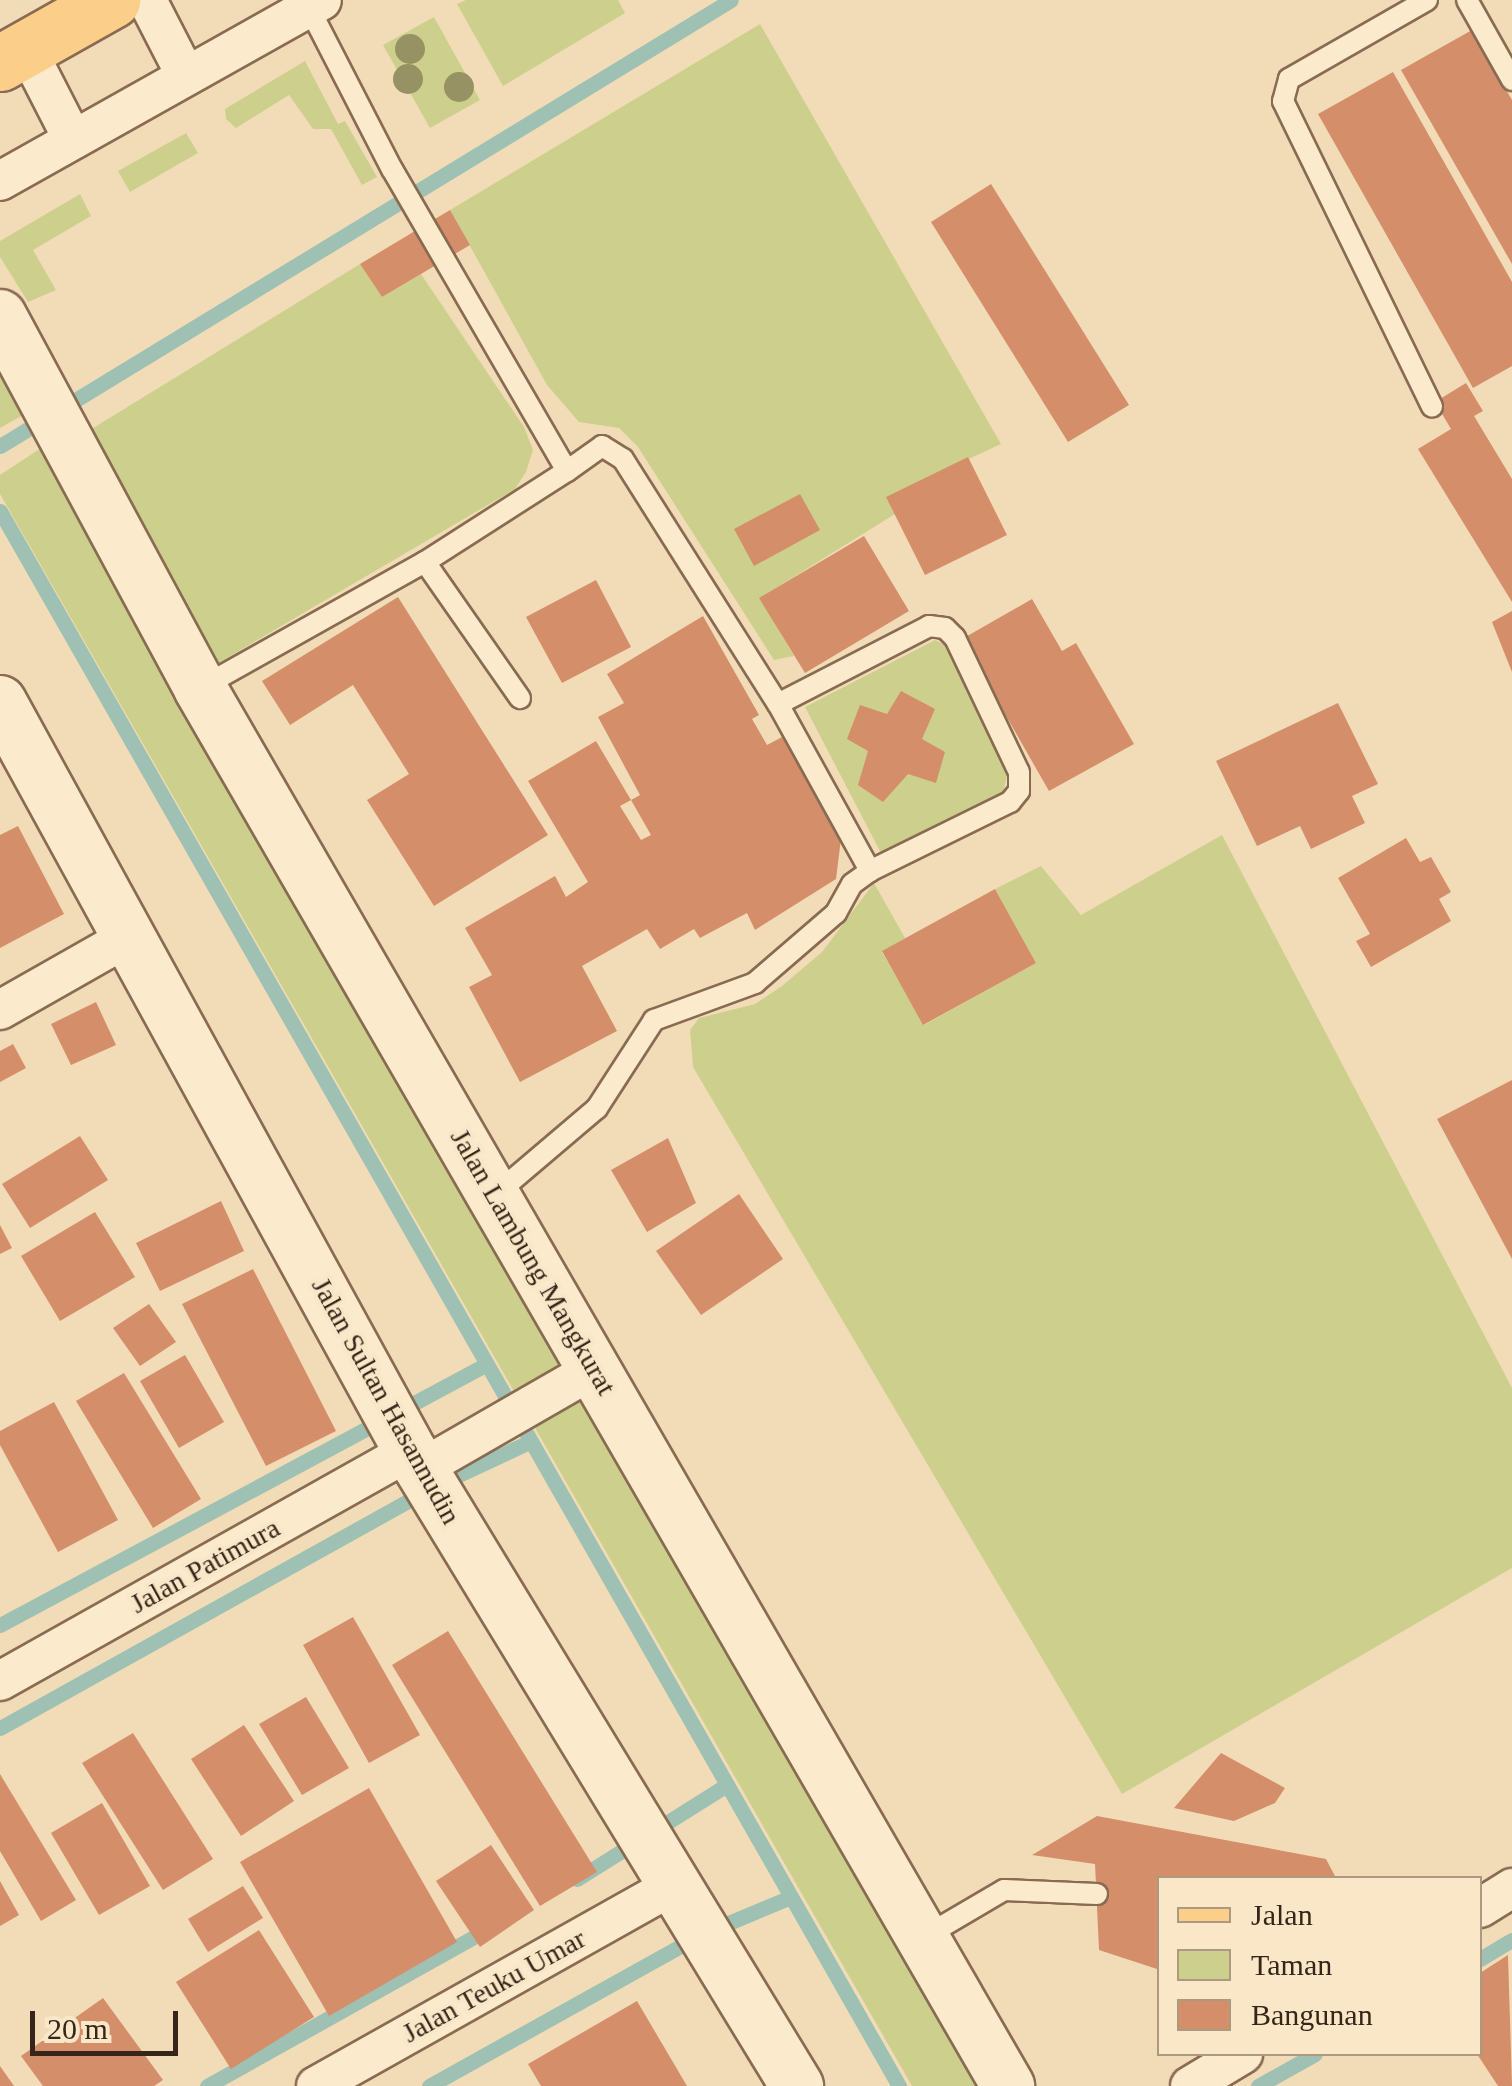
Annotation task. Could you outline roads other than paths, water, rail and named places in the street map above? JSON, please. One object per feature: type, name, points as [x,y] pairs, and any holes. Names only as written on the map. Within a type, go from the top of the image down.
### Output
[{"type":"main road","points":[[13,56],[112,0]]},
{"type":"street","points":[[147,0],[186,76]]},
{"type":"street","points":[[0,181],[312,3]]},
{"type":"street","points":[[13,56],[73,140]]},
{"type":"street","name":"Jalan Lambung Mangkurat","points":[[0,316],[200,688],[496,1194],[1008,2086]]},
{"type":"street","name":"Jalan Sultan Hasannudin","points":[[0,702],[416,1460],[797,2086]]},
{"type":"street","points":[[0,1010],[130,936]]},
{"type":"street","name":"Jalan Patimura","points":[[0,1681],[416,1460],[498,1426],[594,1369]]},
{"type":"street","name":"Jalan Teuku Umar","points":[[316,2086],[672,1886]]},
{"type":"street","points":[[1482,1907],[1512,1888]]},
{"type":"street","points":[[1190,2086],[1239,2056]]},
{"type":"lane","points":[[1426,0],[1289,78],[1283,100],[1432,408]]},
{"type":"lane","points":[[1467,0],[1512,80]]},
{"type":"lane","points":[[312,3],[398,179],[567,471]]},
{"type":"lane","points":[[200,688],[424,562],[602,446],[623,459],[778,704],[870,871]]},
{"type":"lane","points":[[424,562],[520,698]]},
{"type":"lane","points":[[496,1194],[596,1108],[654,1020],[754,983],[836,913],[852,884],[870,871],[1010,802],[1019,791],[1019,772],[955,638],[929,626],[778,704]]},
{"type":"lane","points":[[922,1938],[1004,1890],[1097,1894]]},
{"type":"waterway","points":[[0,446],[731,0]]},
{"type":"waterway","points":[[0,511],[899,2086]]},
{"type":"waterway","points":[[0,1625],[485,1365]]},
{"type":"waterway","points":[[0,1728],[433,1487],[529,1442]]},
{"type":"waterway","points":[[577,1879],[727,1785]]},
{"type":"waterway","points":[[429,2086],[702,1934],[791,1897]]},
{"type":"waterway","points":[[207,2086],[491,1927]]},
{"type":"waterway","points":[[1482,1958],[1512,1940]]},
{"type":"waterway","points":[[1258,2086],[1311,2056]]}]
